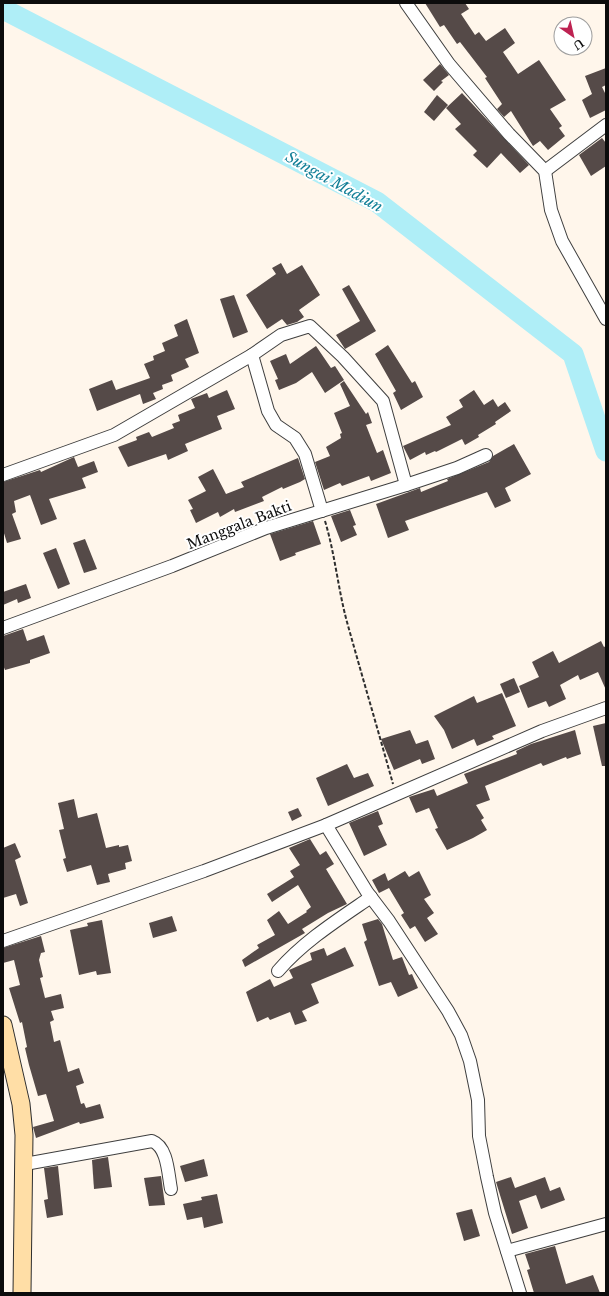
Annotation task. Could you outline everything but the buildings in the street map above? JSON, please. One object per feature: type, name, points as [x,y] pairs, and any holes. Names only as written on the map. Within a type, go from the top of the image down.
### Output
[{"type":"street","points":[[406,3],[448,64],[509,134],[545,171],[551,210],[562,241],[606,319]]},
{"type":"street","points":[[545,171],[606,124]]},
{"type":"street","points":[[3,475],[114,435],[252,355],[281,335],[310,326],[368,383],[383,401],[406,485]]},
{"type":"street","points":[[252,355],[268,411],[276,425],[295,438],[305,454],[322,511]]},
{"type":"street","name":"Manggala Bakti","points":[[3,628],[172,566],[266,528],[406,485],[457,468],[486,455]]},
{"type":"street","points":[[3,941],[204,872],[326,826],[542,731],[606,708]]},
{"type":"street","points":[[326,826],[371,897],[432,985],[461,1035],[470,1061],[478,1100],[479,1136],[487,1177],[520,1293]]},
{"type":"street","points":[[278,971],[289,958],[325,928],[371,897]]},
{"type":"street","points":[[3,1025],[21,1104],[24,1135],[25,1164],[22,1234],[22,1293]]},
{"type":"street","points":[[25,1164],[152,1141],[158,1143],[164,1152],[172,1189]]},
{"type":"street","points":[[507,1251],[606,1224]]},
{"type":"path","points":[[322,511],[334,558],[347,621],[369,704],[396,794]]},
{"type":"waterway","name":"Sungai Madiun","points":[[3,9],[377,202],[573,354],[606,451]]}]
